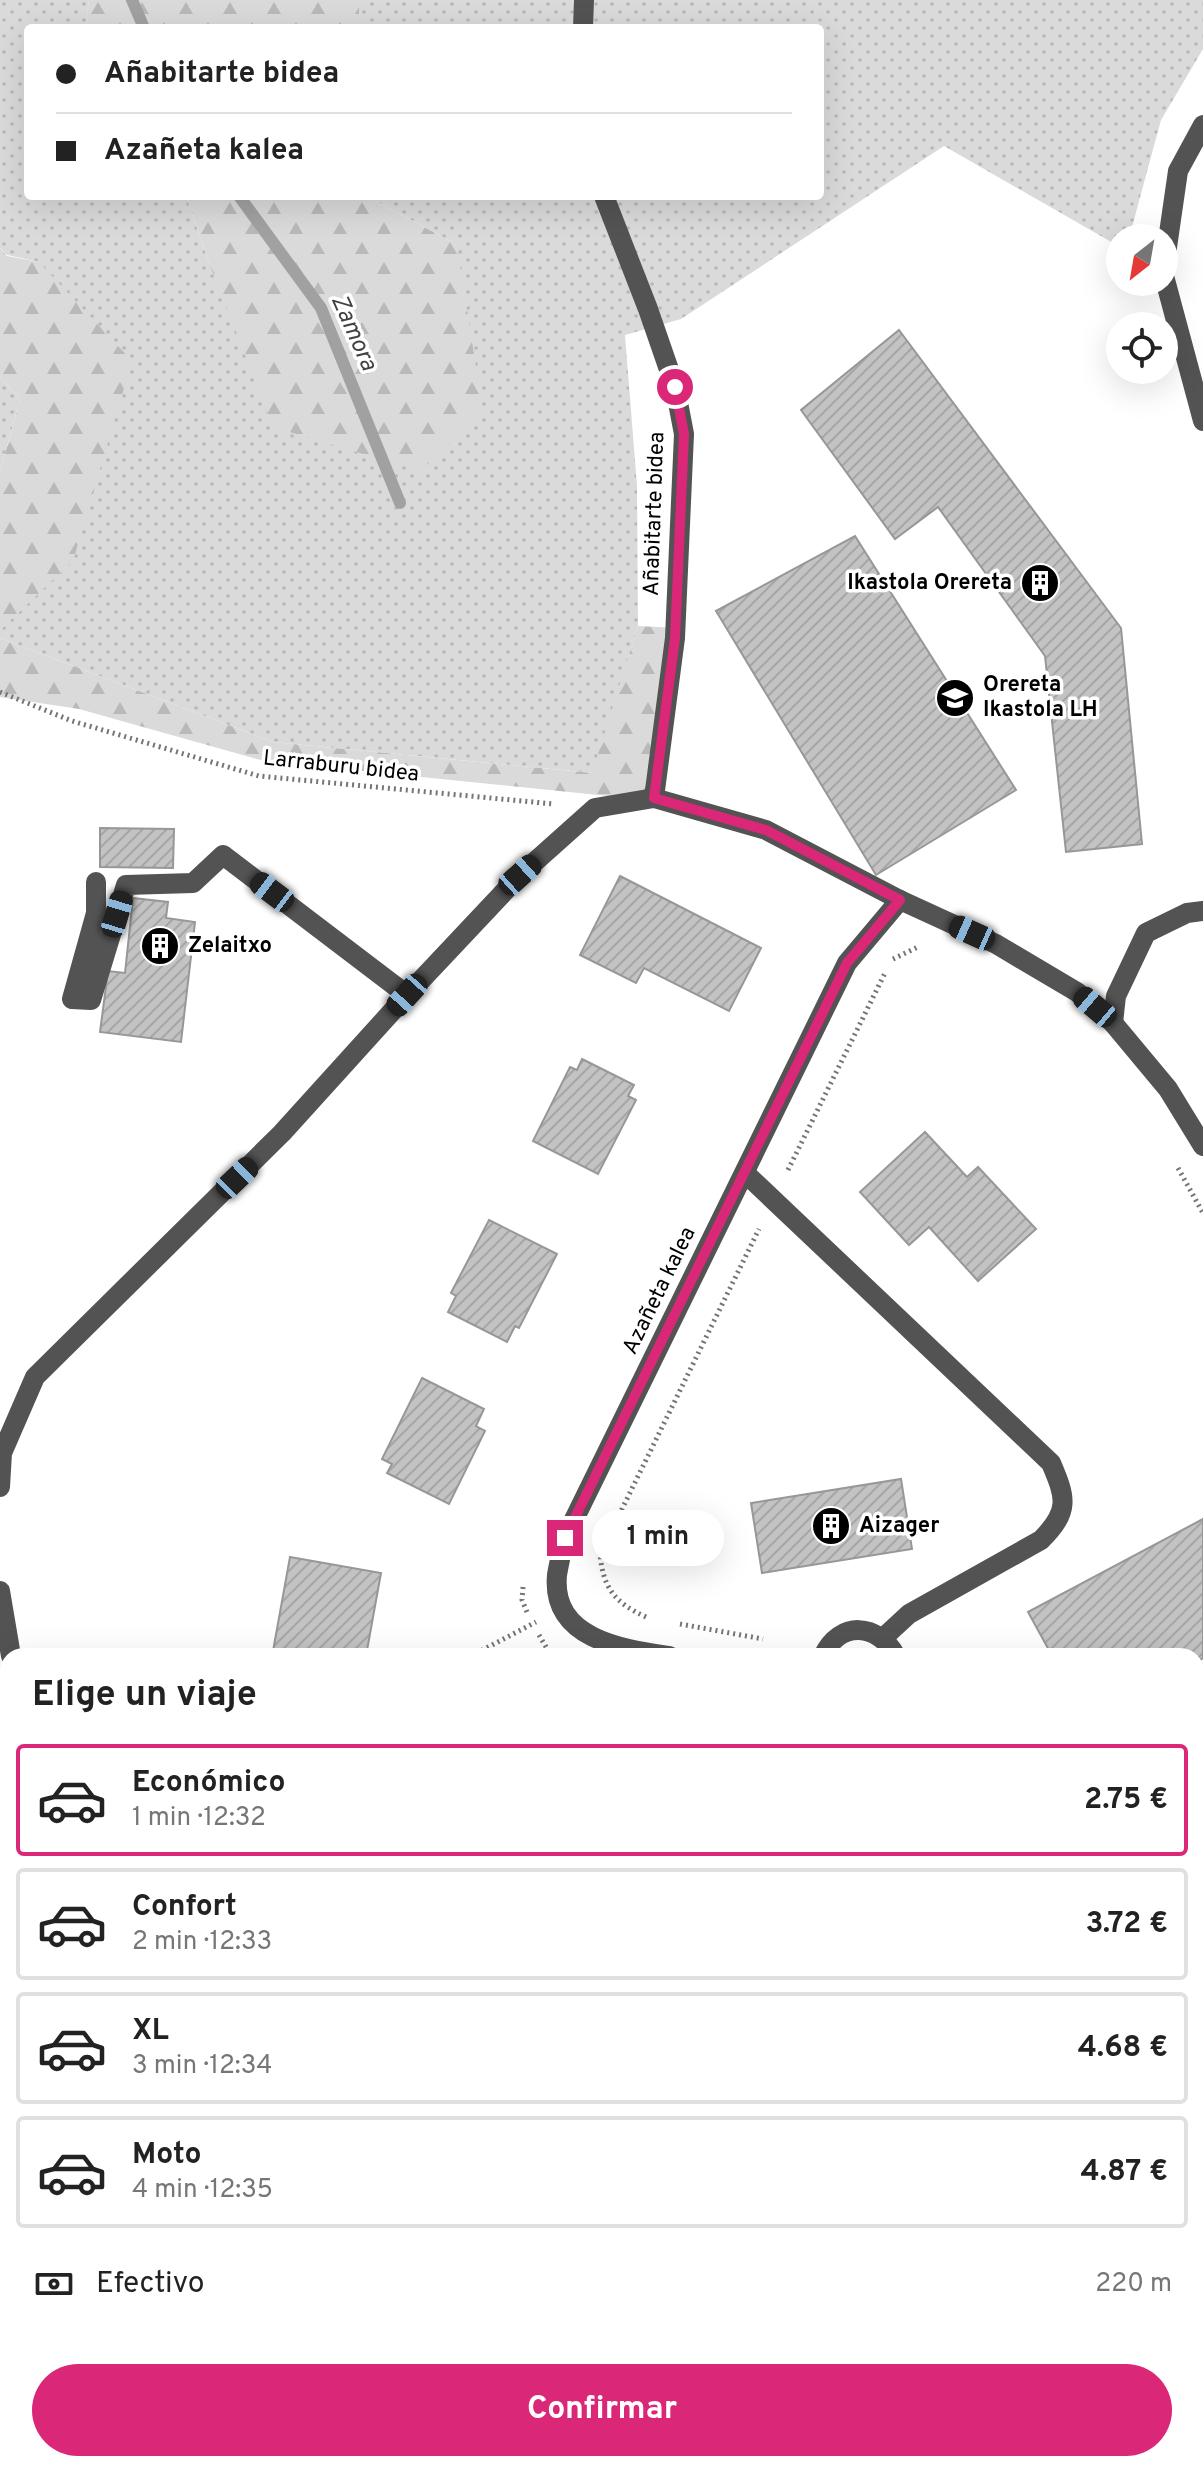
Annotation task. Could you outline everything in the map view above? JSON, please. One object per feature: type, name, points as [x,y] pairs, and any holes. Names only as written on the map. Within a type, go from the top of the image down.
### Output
[{"type":"street","points":[[583,24],[584,0]]},
{"type":"street","points":[[1170,224],[1178,171],[1203,125]]},
{"type":"street","name":"Añabitarte bidea","points":[[606,200],[675,387],[684,434],[675,638],[654,798]]},
{"type":"street","points":[[1169,296],[1203,421]]},
{"type":"street","points":[[0,1487],[2,1453],[35,1377],[282,1133],[520,875],[595,808],[654,798],[766,830],[900,900],[996,944],[1077,992],[1113,1023],[1168,1089],[1203,1146]]},
{"type":"street","points":[[96,882],[96,913],[72,999],[91,1000],[126,885],[193,883],[223,855],[407,995]]},
{"type":"street","name":"Azañeta kalea","points":[[562,1609],[557,1578],[565,1538],[847,963],[900,900]]},
{"type":"street","points":[[1113,1023],[1116,996],[1146,933],[1187,913],[1203,911]]},
{"type":"street","points":[[745,1173],[1051,1463],[1064,1493],[1059,1523],[1041,1540],[909,1614],[883,1638]]},
{"type":"street","points":[[0,1591],[10,1648]]},
{"type":"street","points":[[562,1609],[585,1635],[625,1648]]},
{"type":"street","points":[[827,1648],[848,1631],[871,1631],[883,1638],[890,1648]]},
{"type":"path","name":"Larraburu bidea","points":[[0,692],[72,721],[259,776],[595,808]]},
{"type":"path","points":[[524,1577],[522,1600],[547,1648]]},
{"type":"path","points":[[486,1648],[562,1609]]},
{"type":"green space","points":[[0,0],[89,0],[86,24],[24,24],[24,200],[187,200],[210,265],[457,245],[374,200],[824,200],[824,24],[359,24],[359,0],[1203,0],[1203,49],[1161,120],[1133,224],[1106,224],[1106,239],[944,146],[681,319],[625,335],[637,486],[638,626],[593,773],[273,742],[0,638],[0,630],[73,560],[39,262],[7,255],[0,248]]},
{"type":"green space","points":[[89,0],[359,0],[359,24],[86,24]]},
{"type":"green space","points":[[187,200],[374,200],[457,245],[483,412],[420,471],[273,427]]},
{"type":"green space","points":[[0,248],[7,256],[39,262],[132,361],[73,561],[0,630],[0,472],[20,399],[0,377]]},
{"type":"green space","points":[[0,377],[20,399],[0,472]]},
{"type":"green space","points":[[638,626],[677,628],[647,800],[264,761],[79,709],[0,697],[0,638],[273,742],[592,773]]},
{"type":"building","name":"Ikastola Orereta","points":[[899,330],[1121,628],[1142,844],[1066,852],[1045,656],[938,507],[895,539],[801,410]]},
{"type":"building","points":[[855,536],[1016,790],[876,875],[716,611]]},
{"type":"building","points":[[100,828],[174,829],[173,868],[100,867]]},
{"type":"building","points":[[620,876],[761,948],[729,1011],[644,968],[636,983],[580,955]]},
{"type":"building","name":"Zelaitxo","points":[[133,898],[168,902],[166,918],[195,922],[181,1042],[100,1032],[108,971],[125,973]]},
{"type":"building","points":[[582,1059],[634,1085],[628,1096],[636,1100],[598,1174],[533,1141],[570,1067],[577,1070]]},
{"type":"building","points":[[925,1132],[967,1177],[978,1167],[1036,1229],[978,1281],[929,1227],[909,1245],[860,1192]]},
{"type":"building","points":[[489,1220],[557,1254],[519,1328],[515,1326],[507,1342],[448,1312],[456,1296],[451,1293]]},
{"type":"building","points":[[422,1378],[484,1409],[476,1426],[485,1431],[449,1504],[387,1473],[392,1464],[382,1459]]},
{"type":"building","name":"Aizager","points":[[901,1479],[912,1549],[762,1573],[751,1503]]},
{"type":"building","points":[[1203,1519],[1203,1648],[1048,1648],[1028,1612]]},
{"type":"building","points":[[290,1557],[381,1573],[367,1648],[274,1648]]},
{"type":"waterway","name":"Zamora","points":[[132,0],[142,24]]},
{"type":"waterway","name":"Zamora","points":[[242,200],[321,308],[400,503]]},
{"type":"place","name":"Ikastola Orereta","points":[[1040,583]]},
{"type":"place","name":"Orereta Ikastola LH","points":[[955,698]]},
{"type":"place","name":"Zelaitxo","points":[[160,946]]},
{"type":"place","name":"Aizager","points":[[831,1526]]},
{"type":"route","points":[[565,1538],[847,963],[900,900],[766,830],[654,798],[675,638],[684,434],[675,387]]}]
